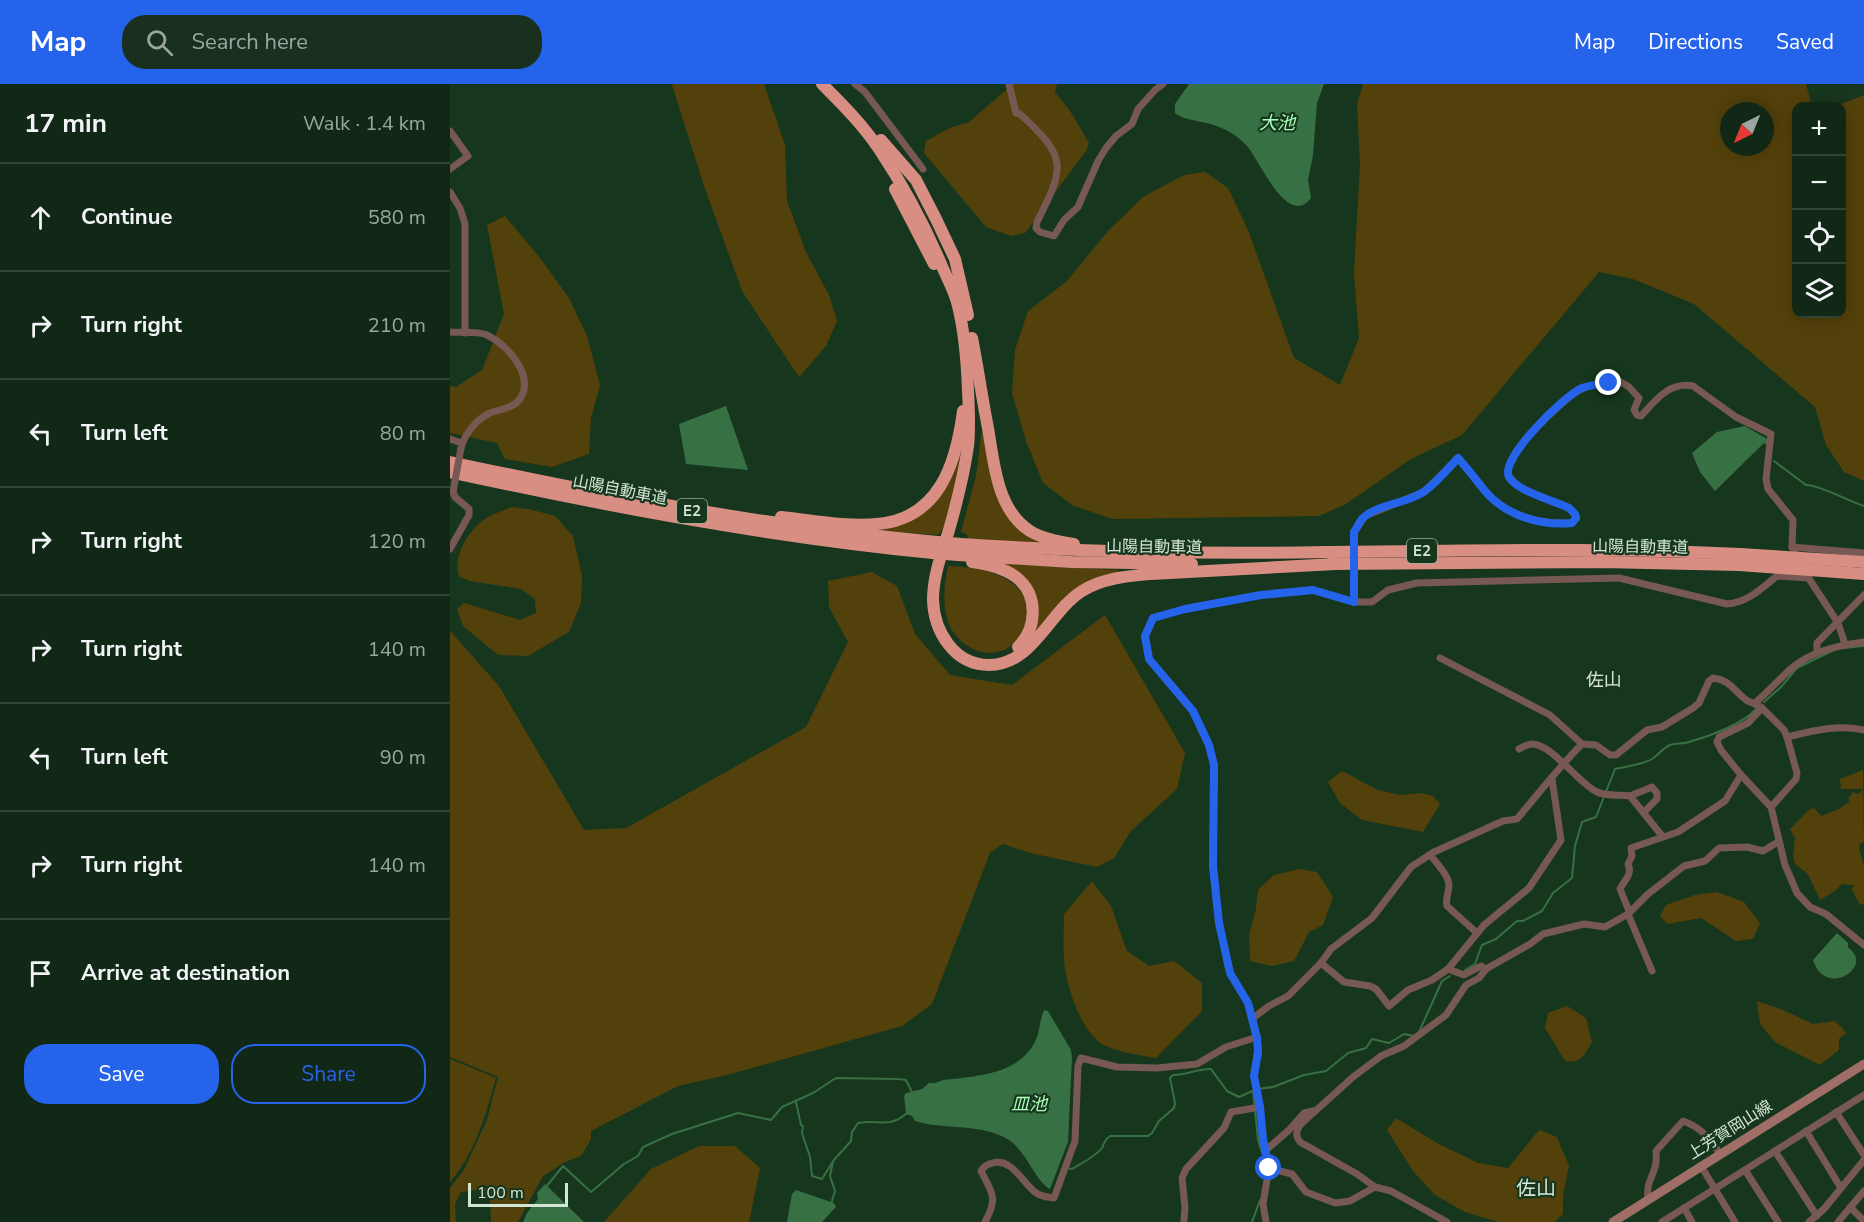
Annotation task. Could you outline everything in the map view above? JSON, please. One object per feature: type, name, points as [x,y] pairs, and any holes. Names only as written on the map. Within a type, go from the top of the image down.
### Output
[{"type":"highway","points":[[822,84],[881,145]]},
{"type":"highway","points":[[830,84],[850,104],[881,145],[924,224],[961,301],[965,345],[1003,498],[1014,516],[1030,531],[1049,539],[1089,545],[1105,550]]},
{"type":"highway","points":[[684,510],[864,524],[903,519],[928,502],[938,491],[949,470],[972,376]]},
{"type":"highway","points":[[958,553],[1016,577],[1024,585],[1032,604],[1032,623],[1025,640],[1010,653],[990,658],[969,654],[954,642],[944,624],[939,599],[944,566],[970,475],[974,442],[972,376]]},
{"type":"highway","points":[[972,376],[968,443],[958,500],[934,581],[933,601],[939,631],[947,644],[965,659],[987,665],[998,664],[1020,655],[1070,599],[1101,582],[1151,574],[1336,564]]},
{"type":"highway","name":"山陽自動車道","points":[[450,462],[684,510],[935,547],[958,553],[1123,564],[1603,562],[1740,559],[1864,574]]},
{"type":"highway","name":"山陽自動車道","points":[[450,472],[544,493],[727,527],[857,545],[935,547]]},
{"type":"highway","name":"山陽自動車道","points":[[958,553],[1105,550],[1336,552],[1601,550],[1740,559],[1864,562]]},
{"type":"main road","name":"上芳賀岡山線","points":[[1612,1222],[1864,1064]]},
{"type":"street","points":[[855,84],[865,92],[923,170]]},
{"type":"street","points":[[1009,84],[1016,113],[1045,137],[1054,151],[1058,167],[1055,187],[1036,222],[1036,228],[1040,232],[1054,236],[1064,220],[1078,207],[1106,148],[1116,136],[1132,124],[1138,109],[1163,84]]},
{"type":"street","points":[[450,131],[468,156],[450,169]]},
{"type":"street","points":[[450,192],[460,208],[465,224],[465,333]]},
{"type":"street","points":[[450,332],[485,334],[503,345],[515,358],[522,371],[525,389],[518,402],[480,419],[462,445],[453,492],[455,497],[469,508],[469,515],[450,549]]},
{"type":"street","points":[[1354,602],[1354,532],[1365,516],[1424,492],[1458,458],[1474,474],[1485,492],[1500,506],[1537,521],[1572,523],[1576,518],[1569,508],[1520,488],[1509,477],[1507,470],[1512,456],[1547,417],[1567,398],[1581,389],[1619,381],[1629,387],[1639,398],[1634,410],[1637,415],[1641,416],[1664,392],[1687,384],[1736,417],[1771,434],[1766,479],[1768,489],[1793,520],[1792,547],[1808,578],[1838,623],[1845,644]]},
{"type":"street","points":[[450,439],[462,445]]},
{"type":"street","points":[[1792,547],[1864,553]]},
{"type":"street","points":[[1266,1222],[1263,1204],[1269,1168],[1257,1107],[1254,1076],[1258,1052],[1257,1038],[1248,1003],[1230,973],[1219,923],[1213,866],[1214,765],[1209,745],[1193,711],[1149,659],[1145,636],[1153,618],[1185,609],[1261,595],[1313,590],[1354,602],[1372,602],[1388,590],[1417,583],[1619,578],[1727,604],[1749,598],[1777,576],[1808,578]]},
{"type":"street","points":[[1817,653],[1816,643],[1864,595]]},
{"type":"street","points":[[1755,703],[1794,666],[1817,653],[1845,644],[1864,642]]},
{"type":"street","points":[[1440,658],[1550,715],[1582,744],[1596,745],[1610,755],[1616,755],[1647,730],[1662,727],[1693,708],[1699,703],[1708,681],[1713,678],[1721,680],[1734,687],[1744,699],[1762,708],[1784,730],[1797,773],[1796,779],[1771,807]]},
{"type":"street","points":[[1762,708],[1748,723],[1719,737],[1717,742],[1741,775],[1771,807],[1778,842],[1797,893],[1807,904],[1826,914],[1864,945]]},
{"type":"street","points":[[1786,737],[1811,731],[1822,731],[1833,726],[1864,730]]},
{"type":"street","points":[[1519,749],[1533,744],[1542,747],[1564,762],[1580,780],[1598,792],[1630,796],[1652,787],[1658,799],[1644,812]]},
{"type":"street","points":[[1253,1018],[1288,996],[1321,963],[1331,949],[1372,918],[1412,867],[1430,855],[1503,821],[1517,819],[1564,762],[1582,744]]},
{"type":"street","points":[[1652,971],[1620,889],[1629,876],[1628,864],[1632,856],[1631,848],[1678,832],[1725,801],[1741,775]]},
{"type":"street","points":[[1321,963],[1344,982],[1376,989],[1389,1006],[1408,990],[1432,980],[1448,969],[1484,925],[1529,888],[1561,840],[1552,779]]},
{"type":"street","points":[[1630,796],[1663,837]]},
{"type":"street","points":[[1447,1222],[1391,1191],[1375,1187],[1357,1174],[1300,1143],[1296,1131],[1300,1124],[1353,1077],[1381,1056],[1404,1046],[1446,1015],[1466,985],[1479,978],[1486,969],[1543,934],[1584,924],[1605,927],[1628,912],[1684,866],[1705,861],[1719,848],[1748,848],[1763,851],[1778,842]]},
{"type":"street","points":[[1430,855],[1447,878],[1449,885],[1447,906],[1477,933]]},
{"type":"street","points":[[1448,969],[1464,975],[1481,966],[1486,969]]},
{"type":"street","points":[[985,1222],[994,1201],[993,1194],[981,1171],[984,1166],[992,1163],[1004,1163],[1034,1192],[1042,1197],[1054,1198],[1075,1141],[1077,1066],[1081,1058],[1117,1067],[1157,1068],[1197,1064],[1226,1047],[1257,1038]]},
{"type":"street","points":[[1662,1222],[1864,1095]]},
{"type":"street","points":[[1184,1222],[1182,1178],[1186,1168],[1224,1128],[1231,1112],[1257,1107]]},
{"type":"street","points":[[1266,1150],[1304,1113],[1315,1110]]},
{"type":"street","points":[[1836,1112],[1864,1155]]},
{"type":"street","points":[[1648,1199],[1647,1188],[1658,1164],[1656,1151],[1683,1121],[1704,1132],[1720,1154]]},
{"type":"street","points":[[1806,1131],[1841,1188]]},
{"type":"street","points":[[1775,1151],[1817,1216]]},
{"type":"street","points":[[1809,1222],[1817,1216],[1864,1160]]},
{"type":"street","points":[[1701,1166],[1735,1222]]},
{"type":"street","points":[[1269,1168],[1292,1174],[1306,1192],[1335,1203],[1350,1201],[1375,1187]]},
{"type":"street","points":[[1745,1170],[1778,1222]]},
{"type":"street","points":[[1838,1222],[1864,1191]]},
{"type":"street","points":[[1850,1207],[1864,1221]]},
{"type":"street","points":[[1684,1208],[1692,1222]]},
{"type":"shaded area","points":[[673,84],[764,84],[785,145],[787,201],[806,252],[829,295],[837,321],[826,346],[799,377],[742,291],[704,186]]},
{"type":"shaded area","points":[[1013,84],[1057,84],[1055,92],[1070,111],[1089,143],[1086,151],[1025,233],[1011,236],[986,227],[924,153],[926,141],[950,128],[969,122]]},
{"type":"shaded area","points":[[1363,84],[1806,84],[1811,102],[1792,102],[1792,318],[1846,318],[1846,102],[1864,95],[1864,481],[1844,472],[1826,445],[1815,407],[1694,304],[1633,279],[1599,272],[1462,435],[1411,459],[1346,504],[1319,516],[1112,519],[1072,505],[1043,483],[1026,441],[1012,393],[1015,350],[1028,311],[1066,282],[1109,230],[1143,197],[1184,175],[1205,172],[1228,188],[1248,230],[1294,358],[1340,385],[1359,338],[1354,273],[1360,164],[1357,104]]},
{"type":"shaded area","points":[[505,216],[569,298],[587,336],[600,385],[591,418],[589,454],[552,467],[505,459],[497,443],[450,433],[450,386],[456,387],[482,370],[504,314],[487,225]]},
{"type":"shaded area","points":[[982,429],[994,484],[1046,544],[968,539],[967,534],[961,532],[976,476]]},
{"type":"shaded area","points":[[963,432],[953,501],[949,515],[938,535],[881,531],[882,526],[919,515]]},
{"type":"shaded area","points":[[511,507],[555,516],[573,536],[582,576],[581,603],[569,632],[528,656],[498,655],[463,626],[457,609],[464,603],[520,620],[536,613],[535,599],[521,589],[469,581],[459,576],[460,552],[473,530],[485,519]]},
{"type":"shaded area","points":[[1005,564],[1118,570],[1117,574],[1101,578],[1037,634],[1033,632],[1037,608]]},
{"type":"shaded area","points":[[948,566],[973,568],[992,573],[1017,588],[1026,603],[1027,619],[1022,634],[1011,646],[996,652],[978,651],[960,640],[946,615],[944,595]]},
{"type":"shaded area","points":[[872,572],[897,586],[915,634],[950,675],[1012,685],[1105,615],[1185,753],[1177,789],[1131,831],[1114,858],[1097,867],[1030,853],[1003,844],[990,853],[932,1004],[902,1026],[727,1075],[678,1086],[591,1131],[591,1139],[581,1156],[565,1162],[543,1176],[518,1222],[491,1222],[490,1200],[478,1190],[461,1192],[455,1204],[456,1222],[450,1222],[450,1188],[464,1170],[487,1120],[498,1077],[450,1057],[450,631],[499,686],[584,830],[626,828],[806,727],[848,642],[829,607],[828,581]]},
{"type":"shaded area","points":[[1863,770],[1864,841],[1860,844],[1859,849],[1864,865],[1864,904],[1860,905],[1852,890],[1854,885],[1842,884],[1820,900],[1808,874],[1795,864],[1793,856],[1795,838],[1790,829],[1810,809],[1814,808],[1821,816],[1849,802],[1849,797],[1853,792],[1858,794],[1863,789],[1841,789],[1840,779]]},
{"type":"shaded area","points":[[1342,771],[1378,790],[1400,795],[1420,793],[1433,796],[1440,804],[1423,832],[1362,820],[1340,803],[1328,782]]},
{"type":"shaded area","points":[[1300,869],[1317,872],[1333,897],[1323,925],[1309,932],[1294,961],[1272,966],[1250,961],[1249,935],[1258,890],[1274,875]]},
{"type":"shaded area","points":[[1092,881],[1111,906],[1127,951],[1149,966],[1174,961],[1202,983],[1202,1011],[1156,1058],[1125,1052],[1098,1041],[1085,1025],[1075,1004],[1067,981],[1064,960],[1064,914]]},
{"type":"shaded area","points":[[1717,892],[1744,902],[1760,923],[1753,939],[1736,941],[1701,918],[1667,924],[1660,916],[1666,905],[1695,895]]},
{"type":"shaded area","points":[[1757,1001],[1813,1024],[1835,1021],[1847,1033],[1839,1039],[1839,1050],[1820,1065],[1775,1042],[1760,1024]]},
{"type":"shaded area","points":[[1567,1006],[1586,1018],[1592,1042],[1582,1057],[1570,1062],[1565,1061],[1545,1028],[1548,1013]]},
{"type":"shaded area","points":[[450,1059],[496,1078],[473,1146],[450,1182]]},
{"type":"shaded area","points":[[1396,1118],[1437,1143],[1478,1163],[1508,1168],[1539,1130],[1557,1137],[1569,1166],[1563,1196],[1563,1214],[1555,1222],[1498,1222],[1465,1212],[1435,1195],[1413,1171],[1387,1130]]},
{"type":"shaded area","points":[[699,1146],[735,1146],[760,1168],[749,1222],[604,1222],[651,1169]]},
{"type":"water","name":"大池","points":[[1189,84],[1324,84],[1317,103],[1313,155],[1308,180],[1311,198],[1302,205],[1293,205],[1275,189],[1252,153],[1238,137],[1217,126],[1175,113],[1175,104]]},
{"type":"water","points":[[726,406],[748,470],[686,464],[679,424]]},
{"type":"water","points":[[1745,426],[1767,439],[1768,443],[1766,445],[1764,443],[1715,491],[1700,472],[1692,453],[1717,432]]},
{"type":"water","points":[[1837,933],[1848,943],[1848,947],[1855,956],[1856,964],[1847,975],[1832,979],[1818,970],[1813,960]]},
{"type":"water","name":"皿池","points":[[1044,1010],[1048,1011],[1071,1050],[1072,1058],[1068,1142],[1050,1189],[1040,1180],[1021,1151],[1009,1140],[987,1131],[915,1121],[912,1116],[906,1114],[904,1096],[906,1093],[922,1089],[929,1083],[984,1075],[1010,1066],[1030,1050],[1037,1037]]},
{"type":"water","points":[[545,1184],[584,1222],[523,1222],[538,1199],[537,1193]]},
{"type":"water","points":[[796,1190],[834,1203],[836,1207],[822,1222],[787,1222],[792,1194]]},
{"type":"waterway","points":[[1774,461],[1806,485],[1818,487],[1864,506]]},
{"type":"waterway","points":[[1844,648],[1864,646]]},
{"type":"waterway","points":[[1764,702],[1797,668],[1832,651]]},
{"type":"waterway","points":[[1465,970],[1475,964],[1482,945],[1496,939],[1517,921],[1523,921],[1542,911],[1553,893],[1572,878],[1575,846],[1582,822],[1596,817],[1615,769],[1649,761],[1670,745],[1687,743],[1725,729],[1743,720],[1756,709]]},
{"type":"waterway","points":[[1419,1032],[1442,981],[1450,976]]},
{"type":"waterway","points":[[1067,1168],[1072,1169],[1092,1157],[1110,1136],[1148,1136],[1152,1133],[1159,1121],[1174,1108],[1170,1078],[1173,1075],[1211,1069],[1227,1091],[1239,1097],[1257,1089],[1273,1087],[1304,1075],[1326,1071],[1348,1053],[1366,1048],[1372,1039],[1389,1043],[1404,1034],[1414,1036]]},
{"type":"waterway","points":[[546,1187],[563,1166],[591,1192],[624,1164],[638,1156],[643,1147],[672,1134],[738,1113],[771,1120],[782,1107],[813,1093],[836,1078],[906,1080],[912,1092]]},
{"type":"waterway","points":[[1253,1091],[1258,1140],[1264,1159]]},
{"type":"waterway","points":[[796,1102],[803,1126],[802,1133],[810,1157],[812,1176],[822,1179],[832,1163]]},
{"type":"waterway","points":[[831,1204],[835,1191],[830,1176],[833,1161],[851,1141],[852,1132],[858,1123],[895,1121],[907,1113]]},
{"type":"waterway","points":[[1252,1222],[1260,1200]]},
{"type":"district","name":"佐山","points":[[1604,680]]},
{"type":"district","name":"佐山","points":[[1536,1188]]},
{"type":"route","points":[[1269,1168],[1254,1076],[1258,1052],[1253,1018],[1248,1003],[1230,973],[1219,923],[1213,866],[1214,765],[1209,745],[1193,711],[1149,659],[1145,636],[1153,618],[1185,609],[1261,595],[1313,590],[1354,602],[1354,532],[1360,522],[1365,516],[1379,509],[1406,501],[1424,492],[1458,458],[1474,474],[1485,492],[1500,506],[1537,521],[1572,523],[1576,518],[1569,508],[1520,488],[1509,477],[1507,470],[1509,462],[1547,417],[1567,398],[1581,389],[1609,383]]}]
